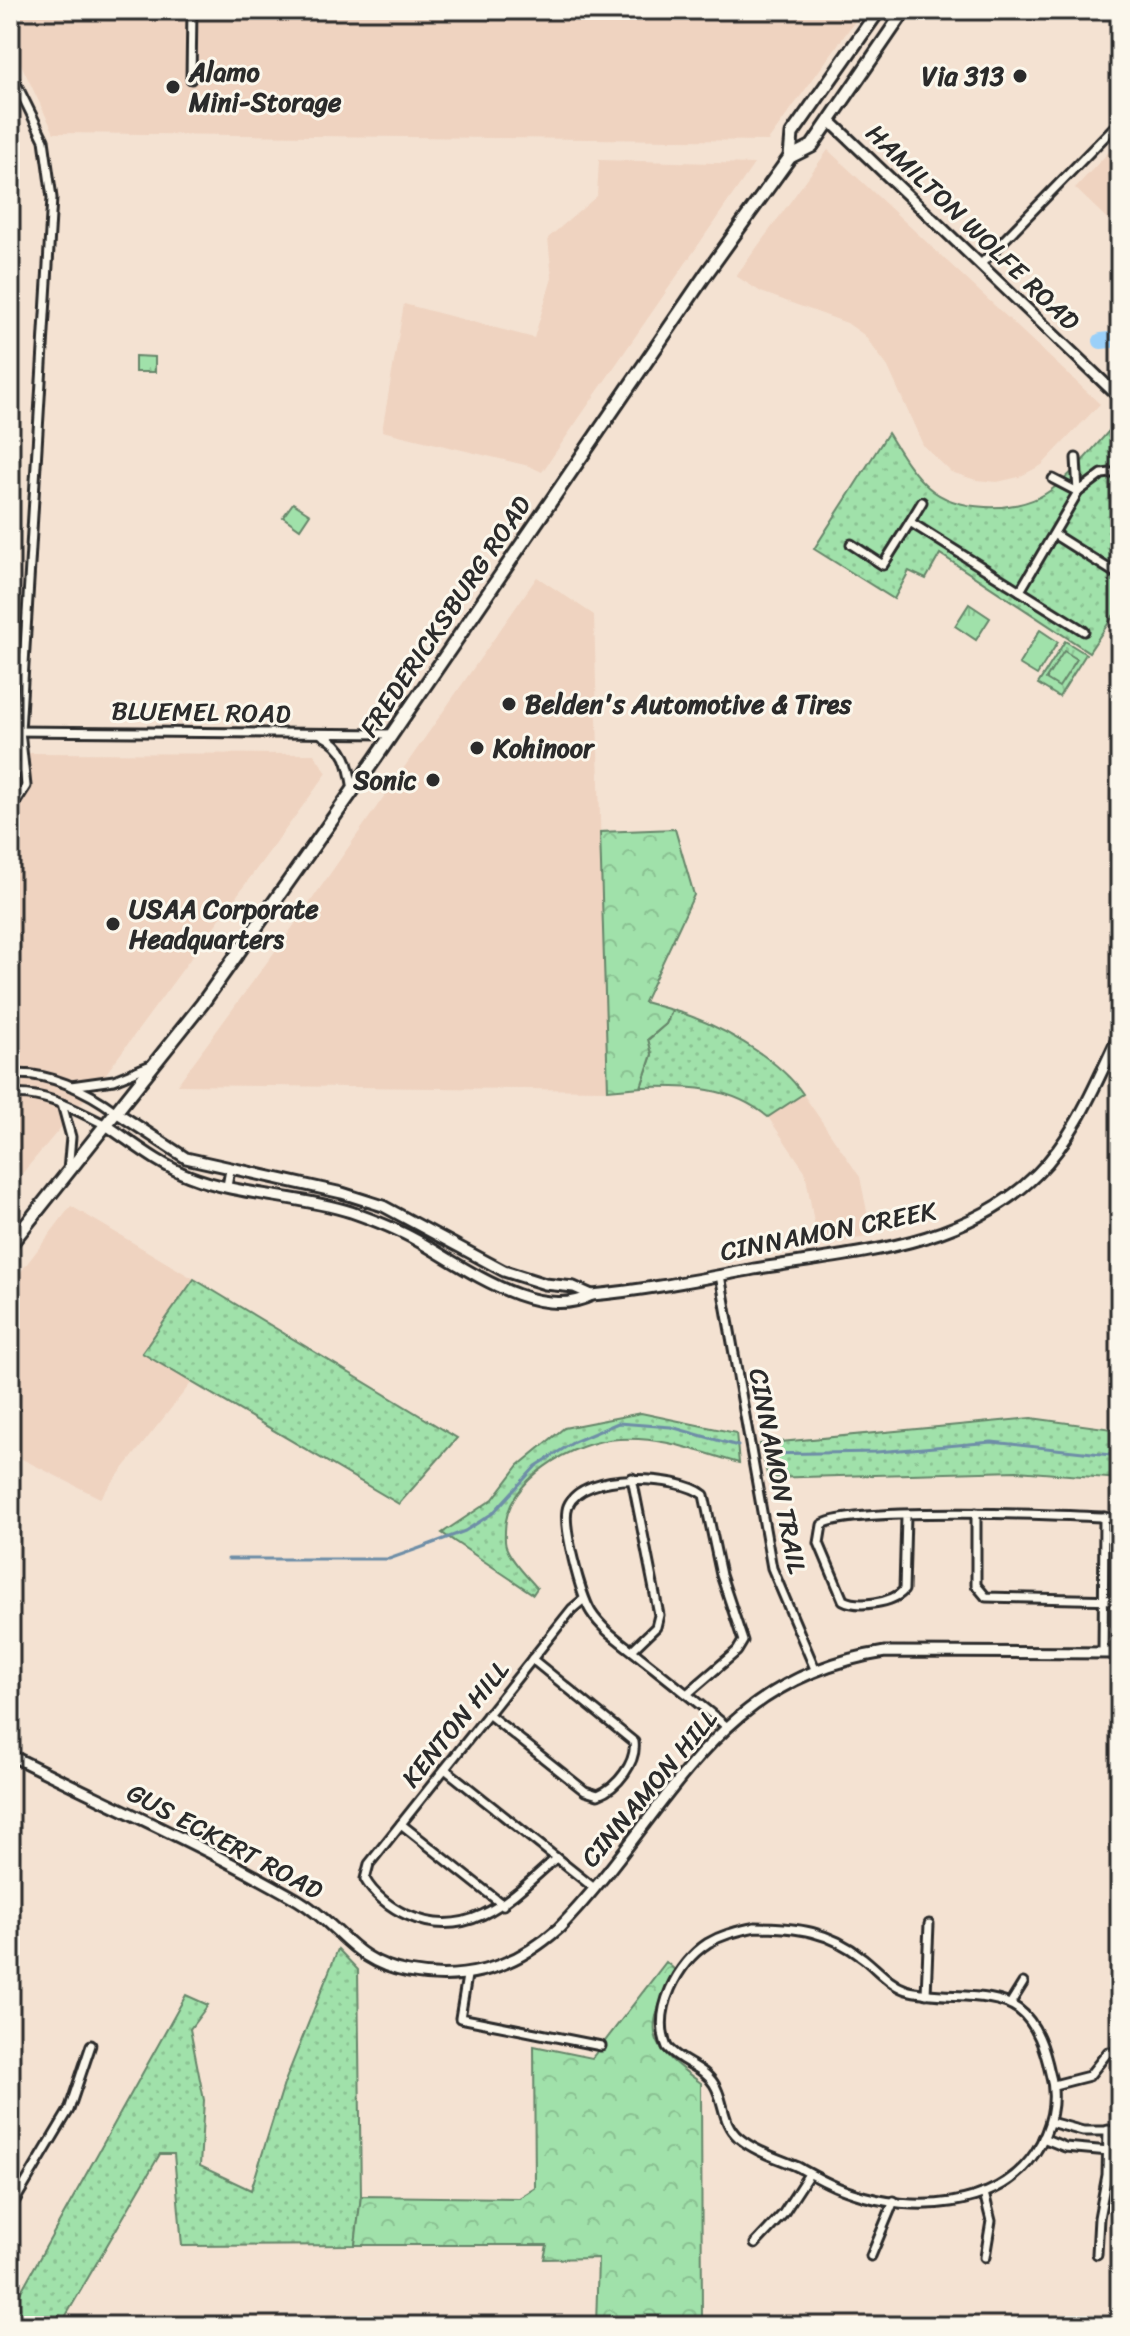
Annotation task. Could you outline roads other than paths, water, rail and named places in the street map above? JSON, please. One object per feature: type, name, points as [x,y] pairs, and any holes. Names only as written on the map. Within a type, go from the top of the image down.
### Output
[{"type":"main road","name":"FREDERICKSBURG ROAD","points":[[790,157],[792,134],[879,10]]},
{"type":"main road","name":"FREDERICKSBURG ROAD","points":[[10,1245],[202,1004],[353,791],[698,286],[790,157],[812,146],[905,10]]},
{"type":"main road","points":[[824,89],[824,105],[830,121]]},
{"type":"street","points":[[191,79],[192,10]]},
{"type":"street","points":[[10,71],[44,140],[52,198],[20,731],[26,786],[10,811]]},
{"type":"street","name":"HAMILTON WOLFE ROAD","points":[[830,121],[1120,398]]},
{"type":"street","points":[[980,265],[1120,121]]},
{"type":"street","points":[[1076,458],[1078,492]]},
{"type":"street","points":[[1020,591],[1078,492],[1102,474],[1120,472]]},
{"type":"street","points":[[1053,479],[1078,492]]},
{"type":"street","points":[[851,544],[883,565],[922,502]]},
{"type":"street","points":[[910,522],[1084,631]]},
{"type":"street","points":[[1055,535],[1120,576]]},
{"type":"street","name":"BLUEMEL ROAD","points":[[10,731],[392,734]]},
{"type":"street","points":[[320,734],[340,746],[347,757],[353,791]]},
{"type":"street","points":[[10,780],[22,765]]},
{"type":"street","name":"CINNAMON CREEK","points":[[106,1125],[160,1162],[188,1176],[349,1212],[416,1240],[484,1280],[542,1300],[578,1302],[592,1295],[918,1239],[955,1228],[996,1207],[1037,1174],[1067,1137],[1120,1033]]},
{"type":"street","points":[[69,1086],[114,1080],[153,1064]]},
{"type":"street","points":[[10,1075],[36,1075],[69,1086],[96,1097],[116,1112]]},
{"type":"street","points":[[10,1095],[21,1094],[62,1104],[106,1125]]},
{"type":"street","points":[[62,1104],[71,1137],[68,1171]]},
{"type":"street","name":"CINNAMON CREEK","points":[[116,1112],[186,1158],[329,1190],[383,1206],[424,1225],[487,1264],[545,1284],[574,1287],[592,1295]]},
{"type":"street","points":[[227,1186],[230,1170]]},
{"type":"street","name":"CINNAMON TRAIL","points":[[720,1275],[772,1568],[815,1669]]},
{"type":"street","points":[[542,1300],[545,1284]]},
{"type":"street","points":[[632,1478],[659,1615],[656,1627],[632,1650]]},
{"type":"street","points":[[687,1694],[741,1648],[743,1633],[721,1575],[704,1495],[667,1481],[632,1478],[582,1493],[568,1506],[584,1599],[601,1625],[726,1726]]},
{"type":"street","points":[[976,1513],[976,1585],[981,1594],[995,1599],[1120,1600]]},
{"type":"street","points":[[906,1516],[904,1590],[895,1598],[848,1603],[839,1596],[819,1543],[822,1525],[833,1518],[976,1513],[1120,1518]]},
{"type":"street","points":[[1103,1653],[1104,1517]]},
{"type":"street","name":"KENTON HILL","points":[[503,1905],[468,1922],[437,1923],[403,1913],[377,1895],[365,1879],[369,1864],[532,1659],[584,1599]]},
{"type":"street","name":"CINNAMON HILL","points":[[467,1976],[512,1961],[543,1943],[594,1888],[726,1726],[770,1691],[815,1669],[885,1652],[1120,1653]]},
{"type":"street","points":[[488,1714],[592,1795],[605,1793],[622,1775],[635,1754],[630,1736],[532,1659]]},
{"type":"street","name":"GUS ECKERT ROAD","points":[[10,1755],[302,1902],[346,1944],[372,1960],[405,1972],[467,1976]]},
{"type":"street","points":[[445,1769],[594,1888]]},
{"type":"street","points":[[401,1824],[503,1905],[556,1858]]},
{"type":"street","points":[[926,1994],[929,1924]]},
{"type":"street","points":[[755,1927],[789,1927],[837,1940],[893,1984],[926,1994],[981,1997],[1010,2004],[1034,2027],[1054,2085],[1050,2122],[1043,2138],[1019,2172],[984,2193],[952,2202],[894,2201],[853,2193],[741,2140],[726,2120],[712,2081],[667,2047],[663,2031],[664,2007],[678,1973],[709,1943],[729,1933],[755,1927]]},
{"type":"street","points":[[467,1976],[460,2018],[601,2046]]},
{"type":"street","points":[[1010,2004],[1023,1983]]},
{"type":"street","points":[[10,2209],[69,2110],[91,2045]]},
{"type":"street","points":[[1054,2085],[1089,2076],[1108,2052]]},
{"type":"street","points":[[1050,2122],[1083,2131],[1120,2131]]},
{"type":"street","points":[[1097,2254],[1099,2218],[1107,2175],[1108,2130]]},
{"type":"street","points":[[1043,2138],[1065,2147],[1120,2152]]},
{"type":"street","points":[[755,2244],[783,2214],[809,2174]]},
{"type":"street","points":[[984,2193],[991,2221],[985,2257]]},
{"type":"street","points":[[871,2256],[894,2201]]},
{"type":"waterway","points":[[1101,341],[1120,339]]},
{"type":"waterway","points":[[228,1559],[389,1559],[465,1531],[493,1513],[536,1466],[574,1442],[618,1423],[671,1427],[738,1446]]},
{"type":"waterway","points":[[762,1454],[877,1452],[992,1442],[1120,1456]]},
{"type":"place","name":"Via 313","points":[[1020,76]]},
{"type":"place","name":"Alamo Mini-Storage","points":[[173,87]]},
{"type":"place","name":"Belden's Automotive & Tires","points":[[509,704]]},
{"type":"place","name":"Kohinoor","points":[[477,748]]},
{"type":"place","name":"Sonic","points":[[433,780]]},
{"type":"place","name":"USAA Corporate Headquarters","points":[[113,924]]}]
